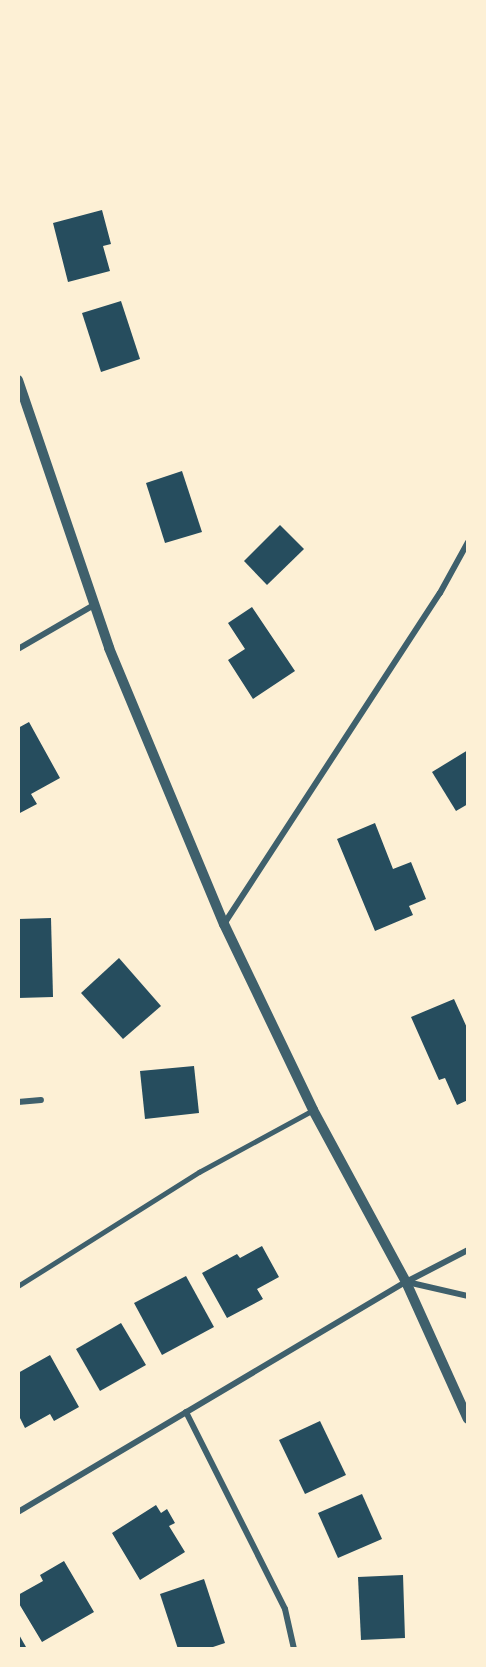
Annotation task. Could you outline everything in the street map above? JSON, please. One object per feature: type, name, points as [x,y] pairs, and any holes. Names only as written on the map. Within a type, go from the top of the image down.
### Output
[{"type":"street","points":[[18,380],[109,648],[224,924],[314,1110],[406,1282],[468,1419]]},
{"type":"street","points":[[224,924],[440,593],[468,542]]},
{"type":"street","points":[[18,650],[94,605]]},
{"type":"street","points":[[18,1102],[41,1100]]},
{"type":"street","points":[[18,1512],[406,1282],[468,1250]]},
{"type":"street","points":[[406,1282],[468,1296]]},
{"type":"street","points":[[186,1412],[285,1609],[294,1649]]},
{"type":"lane","points":[[18,1286],[199,1172],[314,1110]]},
{"type":"building","points":[[102,210],[111,244],[103,246],[110,271],[68,282],[53,223]]},
{"type":"building","points":[[121,301],[140,359],[101,372],[82,313]]},
{"type":"building","points":[[182,471],[202,532],[165,543],[146,483]]},
{"type":"building","points":[[280,525],[304,549],[267,585],[244,561]]},
{"type":"building","points":[[252,607],[295,671],[253,699],[228,660],[245,649],[228,623]]},
{"type":"building","points":[[29,722],[60,778],[31,794],[37,804],[18,814],[18,728]]},
{"type":"building","points":[[468,750],[468,804],[456,811],[432,772]]},
{"type":"building","points":[[375,823],[393,869],[411,862],[426,899],[409,906],[413,915],[375,931],[337,839]]},
{"type":"building","points":[[51,918],[53,997],[18,998],[18,919]]},
{"type":"building","points":[[119,958],[161,1006],[123,1039],[81,993]]},
{"type":"building","points":[[454,999],[468,1030],[468,1100],[457,1105],[445,1078],[439,1080],[411,1017]]},
{"type":"building","points":[[194,1066],[199,1113],[145,1119],[140,1071]]},
{"type":"building","points":[[262,1246],[279,1277],[257,1289],[263,1299],[227,1318],[202,1273],[237,1254],[240,1258]]},
{"type":"building","points":[[186,1276],[214,1327],[162,1355],[134,1303]]},
{"type":"building","points":[[121,1323],[146,1365],[100,1391],[76,1349]]},
{"type":"building","points":[[50,1355],[79,1407],[54,1421],[50,1414],[25,1428],[18,1414],[18,1373]]},
{"type":"building","points":[[320,1421],[346,1475],[305,1494],[279,1440]]},
{"type":"building","points":[[362,1494],[382,1539],[338,1558],[318,1513]]},
{"type":"building","points":[[156,1505],[161,1513],[167,1509],[175,1523],[169,1526],[185,1552],[140,1580],[112,1533]]},
{"type":"building","points":[[64,1561],[94,1612],[42,1642],[18,1602],[18,1595],[43,1581],[40,1575]]},
{"type":"building","points":[[403,1575],[405,1638],[361,1640],[358,1577]]},
{"type":"building","points":[[204,1579],[225,1643],[207,1649],[178,1649],[160,1594]]},
{"type":"building","points":[[18,1633],[26,1647],[23,1649],[18,1649]]}]
